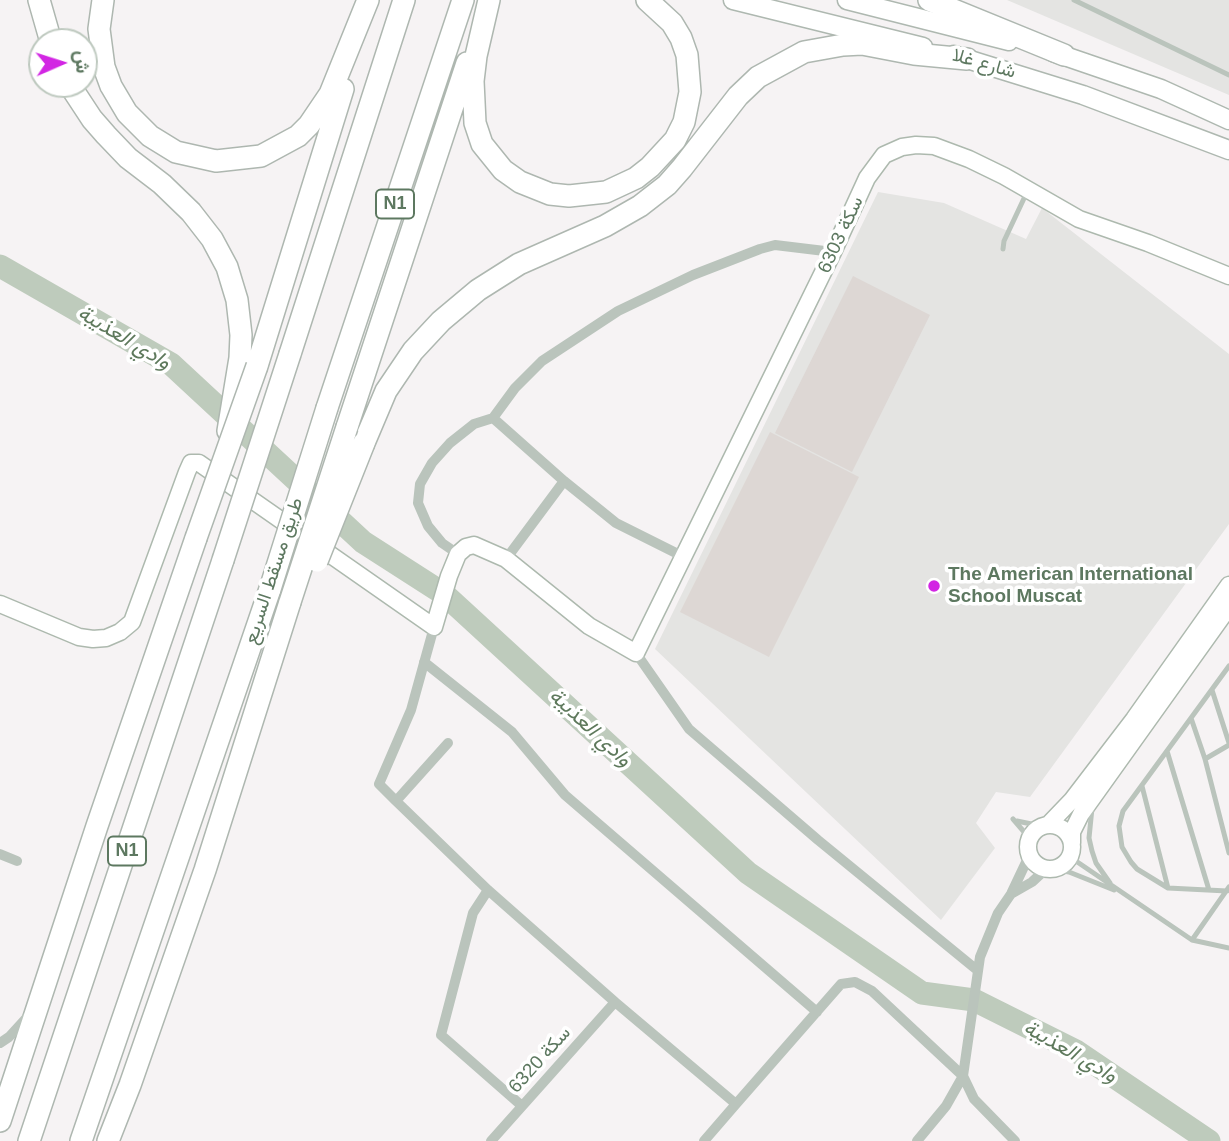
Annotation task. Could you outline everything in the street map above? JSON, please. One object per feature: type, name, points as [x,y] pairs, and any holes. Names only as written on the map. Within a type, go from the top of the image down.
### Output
[{"type":"highway","points":[[39,0],[47,28]]},
{"type":"highway","points":[[103,0],[99,29],[104,67],[111,86],[127,113],[150,136],[176,152],[216,161],[261,156],[298,136],[309,125],[330,94],[369,0]]},
{"type":"highway","points":[[0,1121],[97,826],[222,463],[249,362],[369,0]]},
{"type":"highway","name":"N1","points":[[29,1141],[223,560],[404,0]]},
{"type":"highway","name":"طريق مسقط السريع","points":[[81,1141],[270,589],[327,408],[463,0]]},
{"type":"highway","points":[[489,0],[473,81],[475,123],[482,144],[503,170],[520,182],[550,194],[569,196],[606,192],[636,178],[675,140],[684,122],[690,92],[687,55],[672,23],[648,0]]},
{"type":"highway","points":[[108,1141],[163,995],[295,603],[347,427],[489,0]]},
{"type":"highway","points":[[929,0],[1065,55]]},
{"type":"highway","points":[[295,603],[386,391],[413,351],[441,321],[478,290],[519,264],[605,226],[649,199],[682,168],[738,96],[766,72],[804,52],[862,44],[914,54],[967,59]]},
{"type":"highway","points":[[78,98],[106,135],[191,212],[212,239],[227,267],[237,300],[241,335],[249,362]]},
{"type":"main road","name":"شارع غلا","points":[[733,0],[858,29],[967,59],[1083,95],[1221,146]]},
{"type":"main road","name":"شارع غلا","points":[[847,0],[1065,55],[1161,89],[1229,120]]},
{"type":"street","name":"سكة 6303","points":[[636,653],[876,164],[884,155],[902,147],[934,146],[969,159],[1079,219],[1229,276]]},
{"type":"street","points":[[1221,146],[1229,157]]},
{"type":"street","points":[[458,554],[442,543],[428,526],[418,503],[420,484],[432,463],[450,443],[474,424],[494,418],[515,388],[542,361],[631,305],[693,275],[775,245],[833,252]]},
{"type":"street","points":[[494,418],[615,523],[684,558]]},
{"type":"street","points":[[0,604],[79,637],[106,638],[120,632],[132,622],[191,463],[199,463],[435,627]]},
{"type":"street","points":[[506,559],[564,481]]},
{"type":"street","points":[[736,1104],[488,890],[379,784],[411,710],[458,554],[466,547],[474,545],[506,559],[589,626],[636,653],[689,729],[977,970]]},
{"type":"street","points":[[917,1141],[946,1106],[962,1076],[980,957],[998,913],[1011,894],[1032,834],[1045,826],[1072,800],[1134,719],[1229,585]]},
{"type":"street","points":[[1011,894],[1050,869],[1066,863],[1076,824],[1229,607]]},
{"type":"street","points":[[424,662],[512,732],[565,795],[817,1012]]},
{"type":"street","points":[[396,801],[448,743]]},
{"type":"street","points":[[1045,826],[1055,825],[1066,832],[1071,850]]},
{"type":"street","points":[[1028,850],[1033,862],[1050,869]]},
{"type":"street","points":[[0,854],[17,862]]},
{"type":"street","points":[[488,890],[473,913],[441,1035],[522,1106]]},
{"type":"street","points":[[704,1141],[841,984],[855,982],[873,991],[962,1076],[974,1099],[1015,1141]]},
{"type":"street","name":"سكة 6320","points":[[491,1141],[615,1002]]},
{"type":"street","points":[[0,1043],[9,1037],[39,1004]]},
{"type":"lane","points":[[1074,0],[1229,75]]},
{"type":"lane","points":[[1003,249],[1028,189]]},
{"type":"lane","points":[[1228,889],[1168,888],[1137,869],[1122,847],[1119,826],[1123,811],[1229,666]]},
{"type":"lane","points":[[1205,759],[1229,744],[1212,689]]},
{"type":"lane","points":[[1191,718],[1205,759],[1229,853]]},
{"type":"lane","points":[[1167,751],[1209,890]]},
{"type":"lane","points":[[1142,786],[1168,888]]},
{"type":"lane","points":[[1099,788],[1089,821],[1089,838],[1096,863],[1120,892]]},
{"type":"lane","points":[[1028,850],[1025,833],[1013,819],[1024,824],[1045,826]]},
{"type":"lane","points":[[1071,850],[1120,892],[1192,940],[1229,948]]},
{"type":"lane","points":[[1050,869],[1069,873],[1120,892]]},
{"type":"lane","points":[[1192,940],[1228,889]]},
{"type":"shaded area","points":[[1007,0],[1229,0],[1229,95]]},
{"type":"shaded area","name":"The American International School Muscat","points":[[878,192],[944,203],[1026,239],[1042,208],[1229,354],[1229,524],[1030,797],[996,792],[976,823],[995,848],[941,920],[655,649]]},
{"type":"shaded area","points":[[853,276],[930,315],[852,472],[775,433]]},
{"type":"shaded area","points":[[770,432],[859,477],[769,657],[680,612]]},
{"type":"waterway","name":"وادي العذيبة","points":[[0,266],[171,364],[363,542],[444,594],[748,873],[922,993],[974,1000],[1076,1051],[1209,1141]]},
{"type":"place","name":"The American International School Muscat","points":[[934,586]]}]
